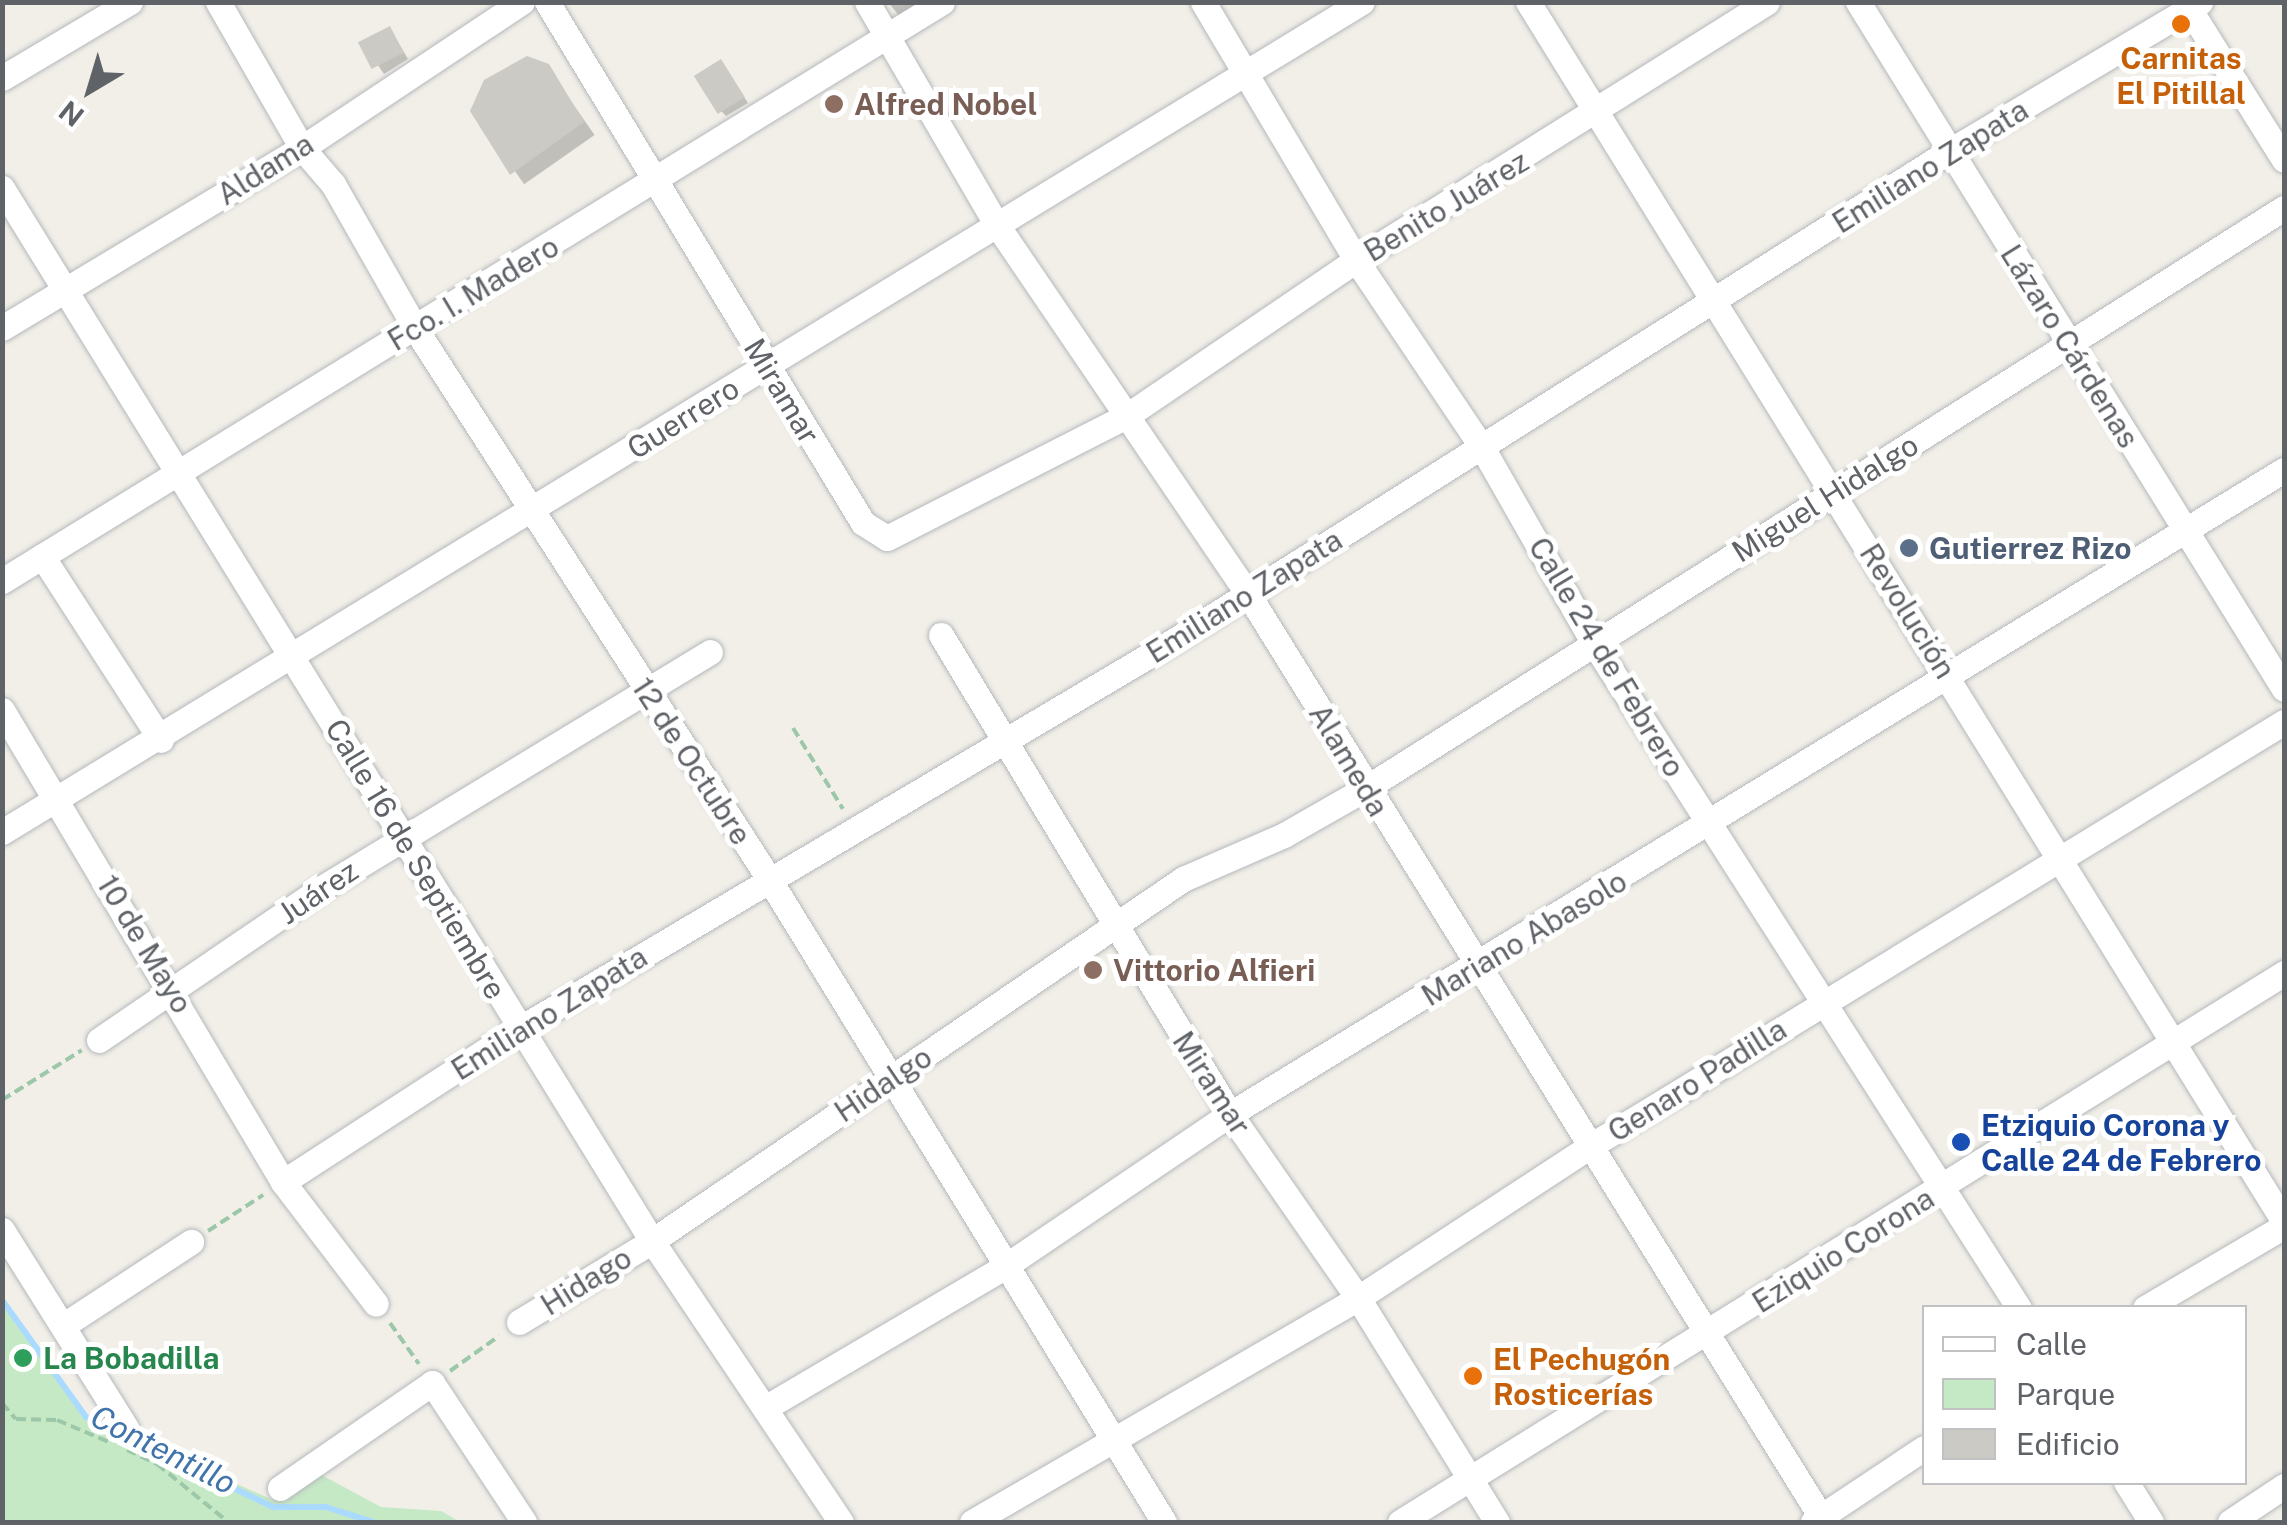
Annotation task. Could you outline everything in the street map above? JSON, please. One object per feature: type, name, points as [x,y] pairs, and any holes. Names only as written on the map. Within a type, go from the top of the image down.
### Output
[{"type":"street","points":[[2,78],[130,2]]},
{"type":"street","name":"12 de Octubre","points":[[218,2],[302,148],[333,184],[415,328],[535,509],[645,690],[768,879],[887,1081],[1164,1522]]},
{"type":"street","name":"Aldama","points":[[2,328],[302,148],[522,2]]},
{"type":"street","name":"Miramar","points":[[548,2],[863,523],[887,538],[1128,416]]},
{"type":"street","name":"Alameda","points":[[867,2],[994,222],[1248,594],[1476,966],[1592,1145],[1819,1521]]},
{"type":"street","name":"Fco. I. Madero","points":[[2,580],[654,183],[942,2]]},
{"type":"street","name":"Calle 24 de Febrero","points":[[1203,2],[1356,260],[1483,449],[1594,642],[2016,1305]]},
{"type":"street","name":"Guerrero","points":[[2,832],[160,740],[994,222],[1246,75],[1362,2]]},
{"type":"street","name":"Revolución","points":[[1528,2],[2064,857],[2284,1224]]},
{"type":"street","name":"Benito Juárez","points":[[1128,416],[1356,260],[1596,114],[1768,2]]},
{"type":"street","name":"Lázaro Cárdenas","points":[[1858,2],[2284,689]]},
{"type":"street","points":[[2191,5],[2284,160]]},
{"type":"street","name":"Emiliano Zapata","points":[[283,1182],[519,1029],[1248,594],[1951,150],[2191,5]]},
{"type":"street","name":"Calle 16 de Septiembre","points":[[2,188],[182,471],[519,1029],[652,1240],[840,1522]]},
{"type":"street","name":"Miguel Hidalgo","points":[[1366,788],[2284,208]]},
{"type":"street","name":"Mariano Abasolo","points":[[766,1408],[1004,1267],[1230,1114],[1710,826],[2284,470]]},
{"type":"street","points":[[42,556],[160,740]]},
{"type":"street","name":"Miramar","points":[[941,635],[1230,1114],[1358,1298],[1496,1522]]},
{"type":"street","name":"Juárez","points":[[99,1040],[401,838],[710,652]]},
{"type":"street","name":"10 de Mayo","points":[[2,710],[175,990],[283,1182],[376,1304]]},
{"type":"street","name":"Genaro Padilla","points":[[972,1522],[1109,1437],[1358,1298],[1592,1145],[2284,722]]},
{"type":"street","name":"Hidalgo","points":[[652,1240],[1183,879],[1284,836],[1366,788]]},
{"type":"street","name":"Eziquio Corona","points":[[1400,1522],[2284,974]]},
{"type":"street","points":[[2150,1305],[2284,1224]]},
{"type":"street","points":[[2,1230],[126,1428]]},
{"type":"street","name":"Hidago","points":[[520,1322],[652,1240]]},
{"type":"street","points":[[64,1325],[191,1242]]},
{"type":"street","points":[[280,1488],[432,1384],[524,1522]]},
{"type":"street","points":[[1819,1521],[1922,1449]]},
{"type":"street","points":[[2128,1485],[2151,1522]]},
{"type":"street","points":[[2230,1522],[2284,1486]]},
{"type":"path","points":[[793,728],[854,827]]},
{"type":"path","points":[[2,1100],[99,1040]]},
{"type":"path","points":[[191,1242],[283,1182]]},
{"type":"path","points":[[376,1304],[432,1384],[520,1322]]},
{"type":"path","points":[[2,1403],[16,1418],[57,1420],[157,1464],[228,1522]]},
{"type":"green space","name":"La Bobadilla","points":[[2,1300],[86,1417],[273,1500],[316,1472],[381,1507],[441,1511],[460,1522],[3,1522]]},
{"type":"building","points":[[390,26],[404,53],[372,69],[358,42]]},
{"type":"building","points":[[527,56],[549,64],[584,122],[510,175],[470,111],[484,80]]},
{"type":"building","points":[[721,59],[745,97],[718,114],[694,76]]},
{"type":"waterway","name":"Contentillo","points":[[2,1300],[86,1417],[273,1507],[326,1507],[373,1522]]},
{"type":"place","name":"Carnitas El Pitillal","points":[[2181,24]]},
{"type":"place","name":"Alfred Nobel","points":[[834,104]]},
{"type":"place","name":"Gutierrez Rizo","points":[[1909,548]]},
{"type":"place","name":"Vittorio Alfieri","points":[[1093,970]]},
{"type":"place","name":"Etziquio Corona y Calle 24 de Febrero","points":[[1961,1142]]},
{"type":"place","name":"La Bobadilla","points":[[23,1358]]},
{"type":"place","name":"El Pechugón Rosticerías","points":[[1473,1376]]}]
